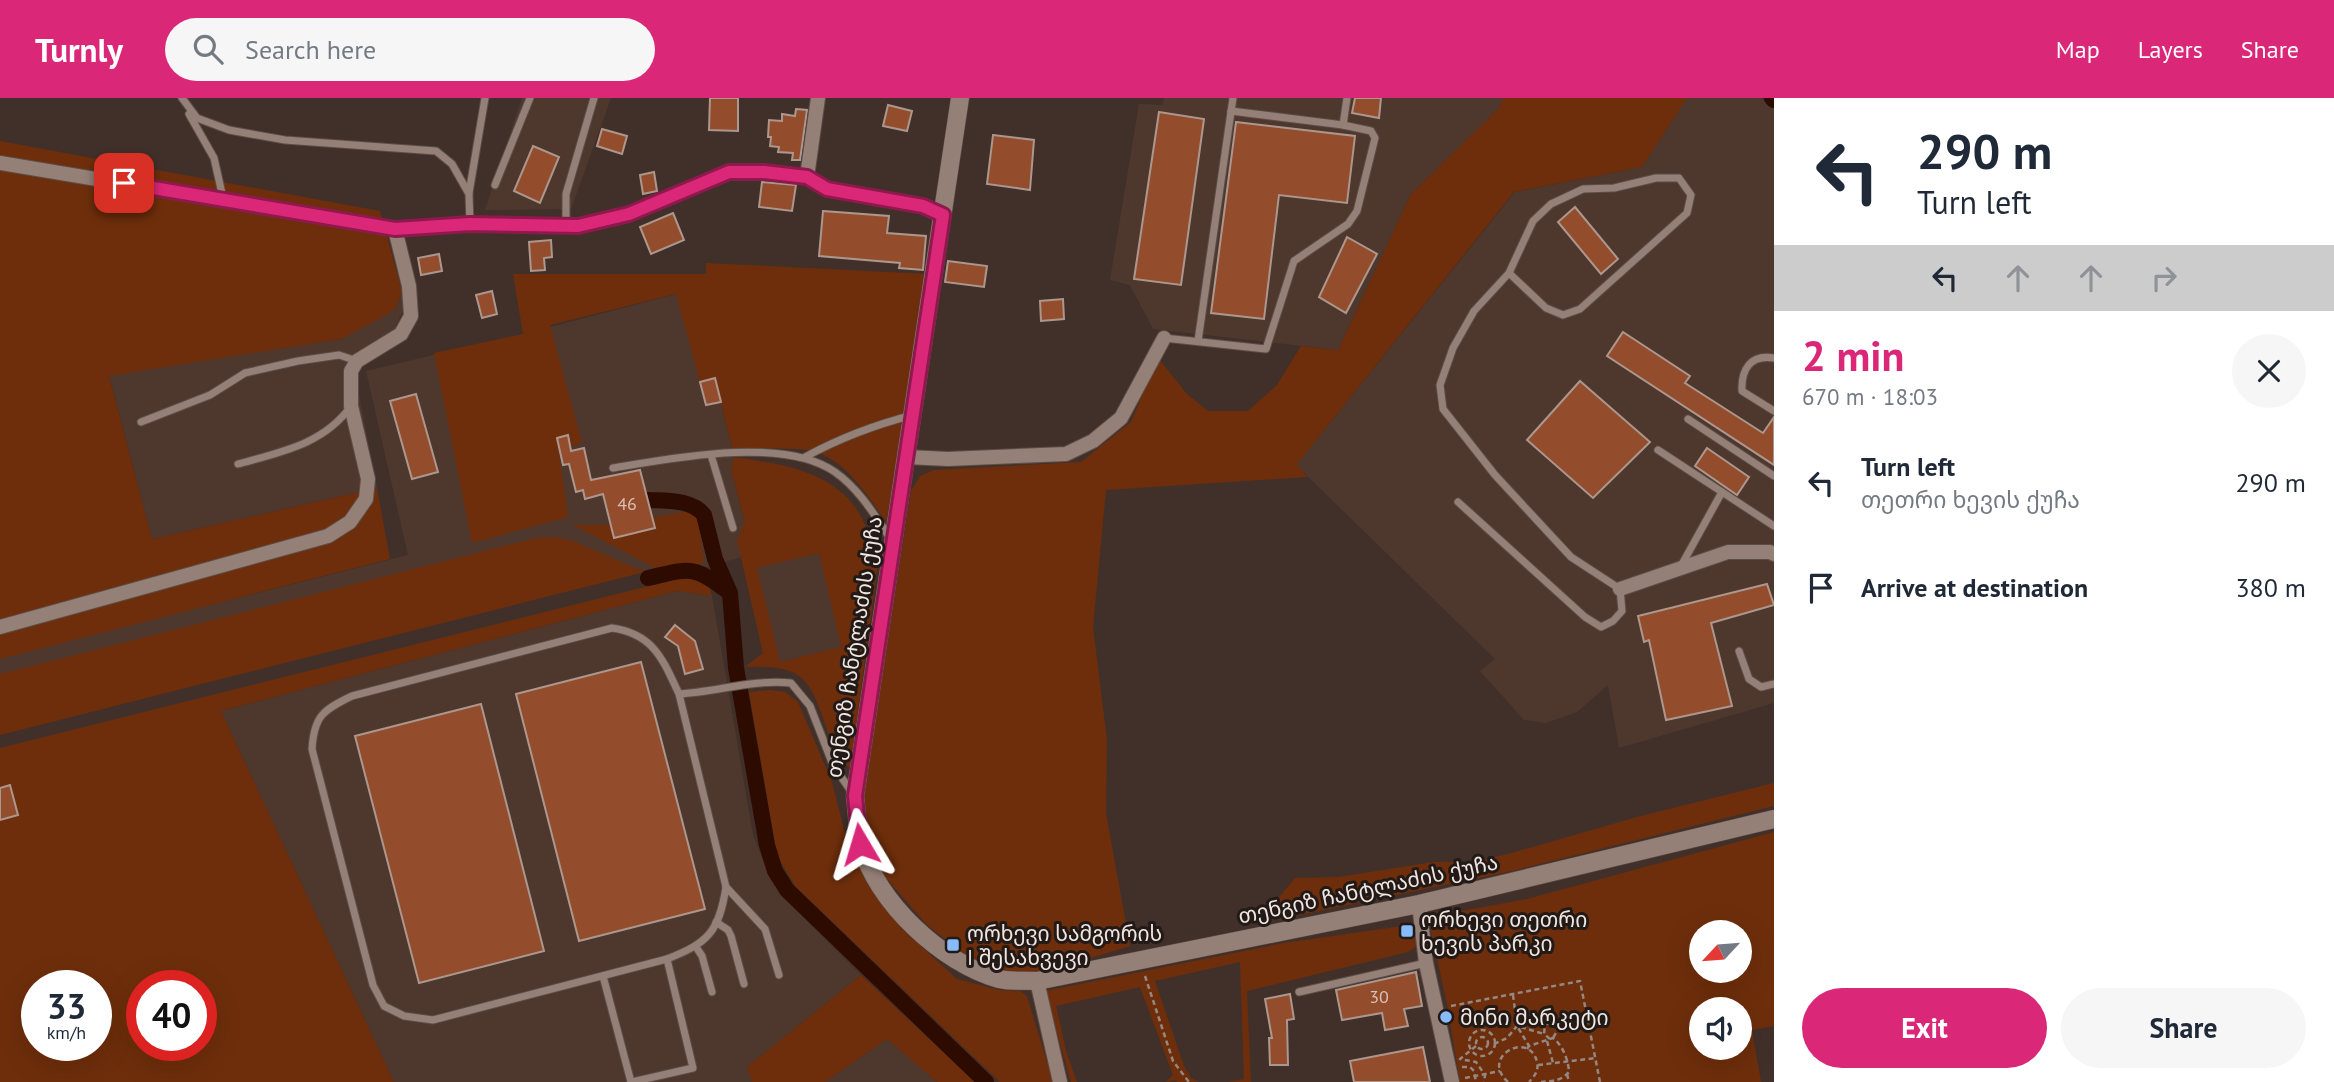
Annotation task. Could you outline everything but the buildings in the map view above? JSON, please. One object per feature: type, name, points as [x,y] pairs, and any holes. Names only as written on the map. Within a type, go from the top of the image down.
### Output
[{"type":"street","points":[[807,177],[818,98]]},
{"type":"street","name":"თენგიზ ჩანტლაძის ქუჩა","points":[[960,98],[855,796],[860,844],[876,883],[920,934],[969,968],[1001,979],[1037,981],[1419,904],[1774,820]]},
{"type":"street","points":[[0,163],[223,198],[395,229],[470,224],[578,226],[629,214],[729,172],[764,172],[807,177],[827,189],[923,206],[943,215]]},
{"type":"street","points":[[0,627],[328,536],[350,522],[366,499],[368,479],[351,406],[351,371],[357,360],[401,334],[411,316],[409,286],[395,229]]},
{"type":"street","points":[[907,457],[948,459],[1066,454],[1093,441],[1121,418],[1164,338]]},
{"type":"street","points":[[1620,589],[1728,552],[1774,554]]},
{"type":"street","points":[[1419,904],[1426,962],[1455,1076]]},
{"type":"street","points":[[1037,981],[1060,1082]]},
{"type":"lane","points":[[181,98],[198,118],[229,130],[285,140],[436,151],[452,164],[469,194]]},
{"type":"lane","points":[[181,98],[214,158],[223,198]]},
{"type":"lane","points":[[470,224],[469,194],[485,98]]},
{"type":"lane","points":[[495,186],[530,98]]},
{"type":"lane","points":[[566,226],[566,194],[594,98]]},
{"type":"lane","points":[[1198,341],[1233,98]]},
{"type":"lane","points":[[1343,125],[1347,98]]},
{"type":"lane","points":[[1164,338],[1266,349],[1294,261],[1348,224],[1357,211],[1375,138],[1371,131],[1231,111]]},
{"type":"lane","points":[[1458,502],[1585,617],[1601,627],[1613,621],[1622,611],[1620,589],[1571,557],[1495,475],[1443,409],[1440,385],[1453,348],[1474,311],[1509,273],[1533,221],[1551,204],[1583,189],[1614,188],[1656,178],[1679,178],[1691,195],[1687,213],[1580,309],[1563,315],[1546,308],[1509,273]]},
{"type":"lane","points":[[141,422],[210,395],[245,373],[298,360],[339,355],[357,360]]},
{"type":"lane","points":[[1774,358],[1766,357],[1750,363],[1741,375],[1742,391],[1774,411]]},
{"type":"lane","points":[[238,464],[308,443],[339,423],[351,406]]},
{"type":"lane","points":[[805,457],[839,439],[913,415]]},
{"type":"lane","points":[[1688,419],[1774,476]]},
{"type":"lane","points":[[1658,450],[1774,526]]},
{"type":"lane","points":[[613,468],[690,456],[755,451],[805,457],[835,472],[864,500],[892,541]]},
{"type":"lane","points":[[711,455],[733,528]]},
{"type":"lane","points":[[1679,569],[1722,492]]},
{"type":"lane","points":[[612,628],[628,631],[650,644],[662,657],[679,694],[726,887],[722,911],[711,934],[696,947],[667,959],[433,1020],[404,1016],[384,1006],[373,985],[312,749],[313,727],[329,707],[352,695],[612,628]]},
{"type":"lane","points":[[1739,650],[1749,679],[1761,687],[1774,684]]},
{"type":"lane","points":[[679,694],[763,682],[790,683],[810,706],[833,765],[855,796]]},
{"type":"lane","points":[[726,887],[765,929],[779,975]]},
{"type":"lane","points":[[716,922],[728,930],[731,936],[744,984]]},
{"type":"lane","points":[[696,947],[702,957],[712,992]]},
{"type":"lane","points":[[603,975],[631,1082],[693,1068],[667,959]]},
{"type":"lane","points":[[1299,992],[1426,962]]},
{"type":"path","points":[[1140,960],[1174,1061],[1189,1082]]},
{"type":"path","points":[[1437,1009],[1580,981],[1600,1082]]},
{"type":"path","points":[[1513,995],[1517,1026],[1538,1065],[1535,1076],[1529,1082]]},
{"type":"path","points":[[1508,1082],[1500,1072],[1501,1059],[1509,1049],[1528,1047],[1550,1039],[1557,1031],[1554,1019],[1545,1025],[1544,1034]]},
{"type":"path","points":[[1517,1026],[1544,1034],[1560,1044],[1568,1062],[1569,1072],[1563,1078],[1541,1082]]},
{"type":"path","points":[[1494,1044],[1507,1038],[1517,1026]]},
{"type":"path","points":[[1485,1031],[1493,1037],[1494,1044],[1491,1052],[1478,1056],[1470,1049],[1469,1040],[1476,1032],[1485,1031]]},
{"type":"path","points":[[1476,1046],[1479,1038],[1488,1040],[1493,1037]]},
{"type":"path","points":[[1550,1039],[1553,1063]]},
{"type":"path","points":[[1476,1046],[1480,1050],[1486,1049],[1488,1040]]},
{"type":"path","points":[[1476,1046],[1460,1059],[1476,1062],[1485,1075],[1484,1082]]},
{"type":"path","points":[[1538,1065],[1596,1058]]},
{"type":"path","points":[[1455,1076],[1470,1068],[1476,1082]]},
{"type":"path","points":[[1455,1076],[1476,1077],[1500,1072]]},
{"type":"path","points":[[1567,1074],[1570,1082]]},
{"type":"shaded area","points":[[522,98],[611,98],[571,209],[485,210]]},
{"type":"shaded area","points":[[1164,98],[1503,98],[1499,108],[1411,194],[1338,350],[1153,329],[1130,285],[1110,280],[1139,104],[1162,105]]},
{"type":"shaded area","points":[[1503,98],[1687,98],[1642,167],[1514,192],[1297,464],[1307,477],[1106,490],[1093,627],[1107,740],[1106,813],[1130,946],[1036,975],[999,970],[972,960],[927,925],[886,878],[868,838],[863,800],[911,491],[920,476],[934,470],[1081,462],[1131,422],[1158,358],[1187,394],[1208,411],[1248,411],[1277,385],[1301,346],[1338,350],[1411,194],[1499,108]]},
{"type":"shaded area","points":[[1687,98],[1760,98],[1774,109],[1774,703],[1619,748],[1608,685],[1577,712],[1546,723],[1524,720],[1480,671],[1495,659],[1296,465],[1515,192],[1642,167]]},
{"type":"shaded area","points":[[0,141],[380,211],[402,291],[396,308],[379,319],[341,339],[109,376],[152,539],[377,488],[390,559],[0,659]]},
{"type":"shaded area","points":[[706,263],[929,274],[886,522],[846,470],[825,455],[795,449],[732,448],[715,378],[700,382],[676,294],[550,325],[582,443],[570,447],[568,435],[557,438],[568,517],[472,543],[434,353],[523,334],[513,274],[706,274]]},
{"type":"shaded area","points":[[402,291],[404,308],[394,330],[355,374],[377,488],[152,539],[109,375],[341,339],[396,308]]},
{"type":"shaded area","points":[[677,294],[700,381],[715,378],[734,457],[731,470],[757,567],[819,553],[842,647],[780,662],[745,667],[763,653],[741,557],[708,567],[685,563],[645,572],[555,540],[0,676],[0,658],[408,555],[366,371]]},
{"type":"shaded area","points":[[734,457],[787,466],[820,478],[848,499],[865,525],[878,564],[850,768],[835,751],[817,703],[804,681],[783,669],[745,667],[763,653],[737,540],[745,522],[731,470]],"holes":[[[819,553],[841,647],[780,662],[757,568]]]},
{"type":"shaded area","points":[[694,512],[698,520],[704,562],[696,565],[685,563],[659,570],[573,525],[611,525]]},
{"type":"shaded area","points":[[557,537],[573,541],[645,572],[0,735],[0,674],[536,538]]},
{"type":"shaded area","points":[[693,575],[708,583],[712,596],[677,591],[221,711],[394,1082],[0,1082],[0,748]]},
{"type":"shaded area","points":[[677,591],[712,596],[753,835],[767,871],[786,900],[861,975],[747,1067],[752,1082],[394,1082],[221,711]]},
{"type":"shaded area","points":[[749,692],[785,692],[798,702],[832,782],[847,842],[871,887],[903,930],[957,979],[999,990],[1020,991],[1027,996],[1053,1082],[1000,1082],[796,887],[777,856]]},
{"type":"shaded area","points":[[1774,783],[1774,806],[1512,871],[1280,919],[1279,897],[1295,878],[1339,877],[1433,862],[1471,862]]},
{"type":"shaded area","points":[[1774,832],[1774,1026],[1752,1030],[1761,1082],[1460,1082],[1428,917],[1527,899]]},
{"type":"shaded area","points":[[1416,924],[1417,946],[1408,952],[1247,991],[1251,1082],[1227,1082],[1244,1079],[1240,962],[1155,981],[1184,1066],[1191,1078],[1199,1082],[1166,1082],[1173,1075],[1140,987],[1056,1006],[1066,1051],[1077,1082],[1071,1082],[1045,991],[1284,943]]},
{"type":"shaded area","points":[[861,975],[975,1082],[937,1082],[887,1039],[825,1082],[752,1082],[747,1067]]},
{"type":"shaded area","points":[[887,1039],[937,1082],[825,1082]]},
{"type":"waterway","points":[[648,500],[686,503],[704,515],[715,559],[730,593],[736,668],[767,845],[775,871],[787,890],[986,1082]]},
{"type":"waterway","points":[[648,578],[672,572],[697,572],[726,590]]},
{"type":"place","name":"ორხევი თეთრი ხევის პარკი","points":[[1407,931]]},
{"type":"place","name":"ორხევი სამგორის I შესახვევი","points":[[953,945]]},
{"type":"place","name":"მინი მარკეტი","points":[[1446,1017]]},
{"type":"route","points":[[124,183],[395,229],[470,224],[578,226],[629,214],[729,172],[764,172],[807,177],[827,189],[923,206],[943,215],[855,796],[860,844]]}]
